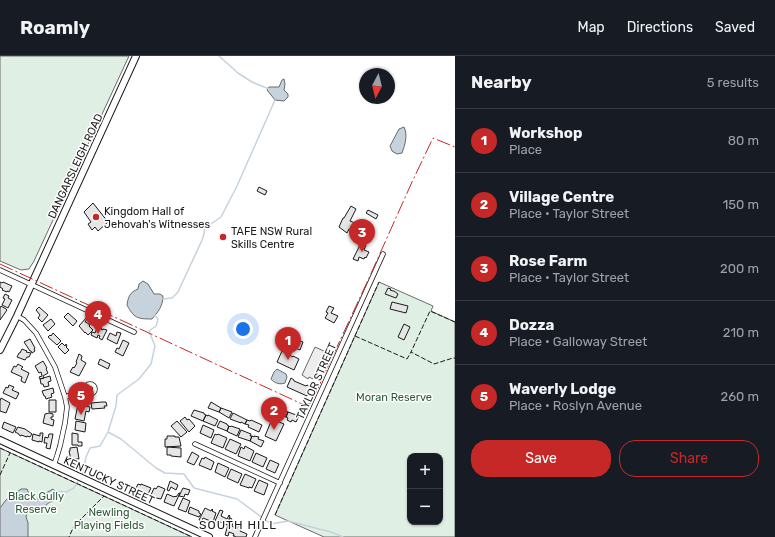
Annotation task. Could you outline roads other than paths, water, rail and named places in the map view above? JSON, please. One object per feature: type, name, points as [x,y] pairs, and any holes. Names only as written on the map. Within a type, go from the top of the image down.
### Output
[{"type":"street","name":"DANGARSLEIGH ROAD","points":[[0,350],[136,56]]},
{"type":"street","name":"TAYLOR STREET","points":[[256,537],[383,254]]},
{"type":"street","points":[[0,270],[134,332]]},
{"type":"street","points":[[17,316],[24,320],[36,333],[55,367],[65,397],[67,415],[54,465]]},
{"type":"street","points":[[65,397],[85,391]]},
{"type":"street","name":"KENTUCKY STREET","points":[[0,440],[209,537]]},
{"type":"street","points":[[195,444],[280,483]]},
{"type":"waterway","points":[[219,56],[238,73],[252,82],[269,89]]},
{"type":"waterway","points":[[163,299],[172,298],[178,292],[203,238],[205,228],[221,217],[237,186],[275,100]]},
{"type":"waterway","points":[[81,476],[90,448],[100,446],[108,432],[116,406],[117,395],[139,379],[151,364],[155,346],[149,331],[156,326],[158,319],[154,314]]},
{"type":"waterway","points":[[108,432],[121,439],[156,468],[165,473],[184,474],[194,488],[237,499],[271,524],[288,521],[331,532],[343,537]]},
{"type":"waterway","points":[[53,491],[66,492],[74,488],[79,479]]},
{"type":"place","name":"Kingdom Hall of Jehovah's Witnesses","points":[[96,217]]},
{"type":"place","name":"TAFE NSW Rural Skills Centre","points":[[223,237]]},
{"type":"place","name":"Rose Farm","points":[[362,252]]},
{"type":"place","name":"Dozza","points":[[98,334]]},
{"type":"place","name":"Workshop","points":[[288,360]]},
{"type":"place","name":"Waverly Lodge","points":[[81,415]]},
{"type":"place","name":"Village Centre","points":[[274,430]]},
{"type":"district","name":"SOUTH HILL","points":[[238,525]]},
{"type":"park label","name":"Moran Reserve","points":[[394,397]]},
{"type":"park label","name":"Black Gully Reserve","points":[[36,502]]},
{"type":"park label","name":"Newling Playing Fields","points":[[109,518]]}]
